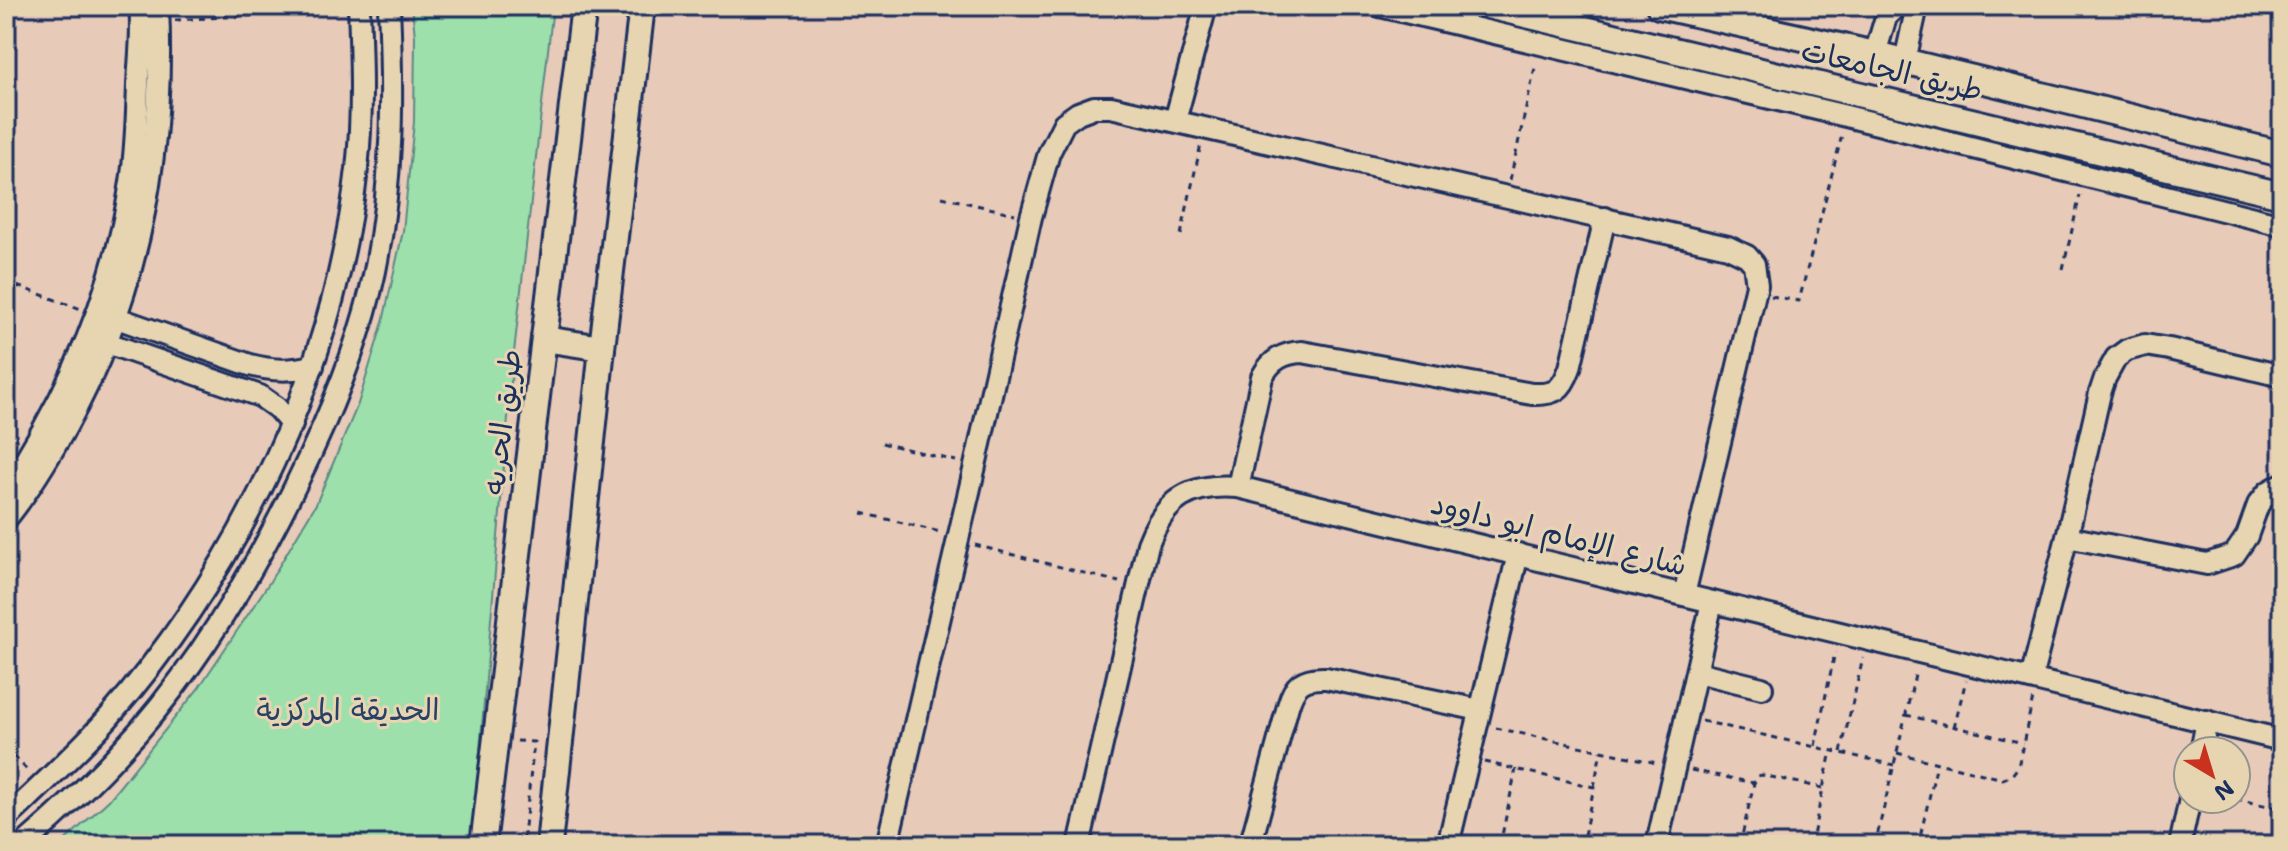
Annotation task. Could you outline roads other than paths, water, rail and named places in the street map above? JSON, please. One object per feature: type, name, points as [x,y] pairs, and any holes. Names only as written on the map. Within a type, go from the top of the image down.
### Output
[{"type":"main road","name":"طريق الحريه","points":[[483,845],[584,6]]},
{"type":"main road","points":[[549,845],[642,6]]},
{"type":"main road","name":"طريق الجامعات","points":[[1488,6],[2282,195]]},
{"type":"main road","name":"طريق الجامعات","points":[[1659,6],[1905,61],[2282,154]]},
{"type":"main road","points":[[1862,96],[1875,54]]},
{"type":"main road","points":[[544,339],[602,348]]},
{"type":"street","points":[[6,490],[63,392],[96,314],[119,242],[136,137],[140,6]]},
{"type":"street","points":[[23,845],[121,751],[172,690],[258,558],[295,489],[327,417],[355,344],[374,273],[387,201],[392,128],[389,6]]},
{"type":"street","points":[[1175,121],[1206,6]]},
{"type":"street","points":[[1380,6],[1846,116],[2282,225]]},
{"type":"street","points":[[1875,54],[1886,17],[1896,6]]},
{"type":"street","points":[[1905,61],[1917,6]]},
{"type":"street","points":[[6,819],[108,717],[172,637],[227,552],[292,425],[313,366],[339,273],[357,168],[361,102],[359,8]]},
{"type":"street","points":[[8,512],[63,433],[117,318],[142,229],[156,138],[158,13]]},
{"type":"street","points":[[138,91],[159,92]]},
{"type":"street","points":[[887,845],[1031,217],[1055,136],[1064,123],[1094,107],[1111,107],[1605,218],[1738,250],[1747,256],[1757,274],[1755,294],[1684,595]]},
{"type":"street","points":[[1238,487],[1262,377],[1278,357],[1290,353],[1302,352],[1532,394],[1556,392],[1570,368],[1605,218]]},
{"type":"street","points":[[117,318],[250,365],[271,370],[313,366]]},
{"type":"street","points":[[107,343],[260,396],[277,408],[292,425]]},
{"type":"street","points":[[2034,679],[2100,393],[2116,358],[2127,350],[2145,345],[2282,376]]},
{"type":"street","points":[[2067,537],[2207,564],[2234,555],[2247,536],[2258,505],[2268,492],[2282,484]]},
{"type":"street","name":"شارع الإمام ابو داوود","points":[[1079,845],[1148,544],[1156,522],[1171,503],[1191,491],[1214,485],[1238,487],[2282,740]]},
{"type":"street","points":[[1448,845],[1518,554]]},
{"type":"street","points":[[1657,844],[1712,602]]},
{"type":"street","points":[[1697,672],[1762,688]]},
{"type":"street","points":[[1252,839],[1292,691],[1302,682],[1326,678],[1478,717]]},
{"type":"street","points":[[2204,735],[2207,721]]},
{"type":"street","points":[[2180,845],[2187,815]]},
{"type":"park label","name":"الحديقة المركزية","points":[[348,709]]}]
